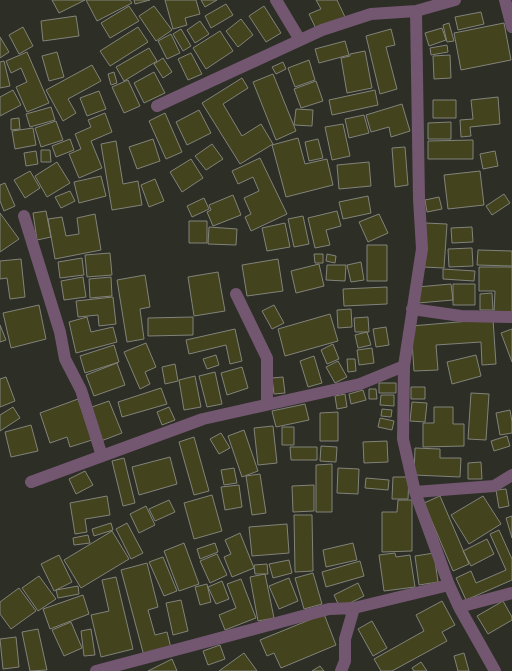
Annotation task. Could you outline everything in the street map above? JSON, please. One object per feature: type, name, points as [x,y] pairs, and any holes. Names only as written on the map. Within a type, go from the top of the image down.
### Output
[{"type":"street","points":[[276,0],[300,40]]},
{"type":"street","points":[[157,106],[322,30],[371,14],[416,11],[455,0]]},
{"type":"street","points":[[505,0],[512,27]]},
{"type":"street","points":[[416,11],[419,191],[422,249],[404,366],[403,439],[415,492],[458,607],[495,671]]},
{"type":"street","points":[[24,216],[60,332],[65,359],[81,390],[102,456]]},
{"type":"street","points":[[236,294],[267,358],[267,404]]},
{"type":"street","points":[[412,310],[461,316],[512,317]]},
{"type":"street","points":[[31,482],[203,419],[360,384],[404,366]]},
{"type":"street","points":[[415,492],[494,486],[512,475]]},
{"type":"street","points":[[96,671],[329,610],[354,608],[449,584]]},
{"type":"street","points":[[458,607],[512,592]]},
{"type":"street","points":[[341,671],[345,661],[345,639],[354,608]]},
{"type":"building","points":[[52,0],[85,0],[59,13]]},
{"type":"building","points":[[86,0],[130,0],[132,3],[97,21]]},
{"type":"building","points":[[134,0],[150,0],[135,4]]},
{"type":"building","points":[[165,0],[196,0],[200,14],[185,18],[187,25],[173,29]]},
{"type":"building","points":[[201,0],[217,0],[205,7]]},
{"type":"building","points":[[316,0],[337,0],[345,17],[317,31],[309,14],[321,9]]},
{"type":"building","points":[[226,4],[233,15],[211,28],[205,16]]},
{"type":"building","points":[[129,6],[139,21],[110,38],[101,23]]},
{"type":"building","points":[[154,6],[172,30],[156,41],[139,16]]},
{"type":"building","points":[[264,6],[281,33],[266,42],[249,16]]},
{"type":"building","points":[[481,12],[484,24],[458,30],[455,17]]},
{"type":"building","points":[[76,16],[79,36],[43,41],[41,21]]},
{"type":"building","points":[[241,19],[253,35],[238,47],[226,31]]},
{"type":"building","points":[[200,21],[209,34],[195,43],[187,30]]},
{"type":"building","points":[[449,23],[454,41],[447,42],[443,25]]},
{"type":"building","points":[[504,23],[511,60],[461,70],[454,33]]},
{"type":"building","points":[[23,27],[33,46],[19,54],[9,35]]},
{"type":"building","points":[[138,27],[148,42],[110,66],[100,51]]},
{"type":"building","points":[[442,28],[446,40],[429,46],[425,33]]},
{"type":"building","points":[[181,29],[191,46],[183,51],[173,34]]},
{"type":"building","points":[[391,29],[395,45],[386,47],[397,89],[380,94],[366,36]]},
{"type":"building","points":[[220,31],[233,51],[206,69],[193,48]]},
{"type":"building","points":[[171,34],[180,53],[167,59],[158,41]]},
{"type":"building","points":[[0,37],[9,52],[0,58]]},
{"type":"building","points":[[345,41],[349,55],[319,63],[315,49]]},
{"type":"building","points":[[447,45],[448,52],[431,55],[430,48]]},
{"type":"building","points":[[149,48],[157,61],[124,81],[116,67]]},
{"type":"building","points":[[365,51],[372,88],[347,93],[341,58],[350,56],[350,54]]},
{"type":"building","points":[[27,52],[49,103],[27,112],[16,87],[27,82],[21,68],[11,73],[6,61]]},
{"type":"building","points":[[57,52],[64,77],[49,81],[42,56]]},
{"type":"building","points":[[191,53],[202,74],[188,80],[178,59]]},
{"type":"building","points":[[450,55],[451,78],[434,79],[433,56]]},
{"type":"building","points":[[163,58],[172,72],[163,78],[154,64]]},
{"type":"building","points":[[309,60],[315,80],[295,87],[288,68]]},
{"type":"building","points":[[4,61],[10,86],[0,88],[0,62]]},
{"type":"building","points":[[283,62],[286,69],[276,74],[272,67]]},
{"type":"building","points":[[92,65],[101,81],[68,99],[76,113],[63,121],[46,90]]},
{"type":"building","points":[[114,72],[117,83],[111,85],[108,74]]},
{"type":"building","points":[[154,72],[165,93],[144,103],[134,83]]},
{"type":"building","points":[[273,74],[296,131],[276,140],[253,82]]},
{"type":"building","points":[[242,78],[248,88],[223,104],[242,136],[261,124],[273,144],[240,164],[202,103]]},
{"type":"building","points":[[128,80],[140,106],[124,113],[112,87]]},
{"type":"building","points":[[316,81],[323,101],[301,108],[294,89]]},
{"type":"building","points":[[13,90],[21,105],[0,116],[0,97]]},
{"type":"building","points":[[375,90],[378,105],[332,115],[329,100]]},
{"type":"building","points":[[99,91],[106,109],[87,116],[80,98]]},
{"type":"building","points":[[498,97],[500,124],[470,127],[471,136],[461,137],[460,120],[473,119],[471,100]]},
{"type":"building","points":[[433,100],[456,100],[456,118],[433,118]]},
{"type":"building","points":[[402,104],[410,131],[391,137],[389,127],[371,132],[366,115]]},
{"type":"building","points":[[51,107],[55,120],[30,127],[26,114]]},
{"type":"building","points":[[296,109],[313,110],[312,126],[294,125]]},
{"type":"building","points":[[199,110],[211,133],[187,145],[176,122]]},
{"type":"building","points":[[105,113],[112,132],[91,141],[102,168],[79,178],[69,154],[81,149],[75,134],[91,127],[88,120]]},
{"type":"building","points":[[165,113],[182,152],[166,159],[149,121]]},
{"type":"building","points":[[364,115],[369,133],[349,138],[345,119]]},
{"type":"building","points":[[19,118],[20,129],[11,130],[11,119]]},
{"type":"building","points":[[56,121],[63,140],[41,147],[35,128]]},
{"type":"building","points":[[451,122],[451,139],[428,139],[428,123]]},
{"type":"building","points":[[343,124],[350,156],[332,160],[325,127]]},
{"type":"building","points":[[33,128],[36,145],[15,149],[12,131]]},
{"type":"building","points":[[298,138],[305,164],[327,159],[333,185],[286,197],[272,145]]},
{"type":"building","points":[[70,139],[74,150],[56,157],[52,146]]},
{"type":"building","points":[[153,139],[160,161],[137,169],[129,147]]},
{"type":"building","points":[[318,139],[323,158],[309,161],[305,142]]},
{"type":"building","points":[[473,140],[473,159],[428,159],[428,141]]},
{"type":"building","points":[[116,141],[123,184],[138,181],[142,205],[112,210],[101,144]]},
{"type":"building","points":[[212,144],[223,159],[206,170],[195,156]]},
{"type":"building","points":[[405,147],[408,185],[395,187],[392,148]]},
{"type":"building","points":[[41,150],[50,150],[51,162],[41,162]]},
{"type":"building","points":[[36,151],[38,164],[26,166],[24,153]]},
{"type":"building","points":[[495,151],[498,166],[483,169],[480,154]]},
{"type":"building","points":[[260,158],[287,214],[251,231],[245,217],[251,214],[244,198],[259,191],[253,177],[238,184],[232,171]]},
{"type":"building","points":[[191,159],[203,178],[182,192],[170,172]]},
{"type":"building","points":[[57,162],[70,183],[47,197],[35,176]]},
{"type":"building","points":[[369,162],[371,186],[339,189],[337,165]]},
{"type":"building","points":[[30,171],[40,188],[25,198],[14,180]]},
{"type":"building","points":[[480,171],[484,205],[448,209],[444,175]]},
{"type":"building","points":[[101,176],[106,196],[79,203],[74,182]]},
{"type":"building","points":[[155,179],[164,201],[149,207],[141,185]]},
{"type":"building","points":[[5,183],[15,206],[4,211],[0,201],[0,185]]},
{"type":"building","points":[[70,191],[75,201],[61,208],[55,197]]},
{"type":"building","points":[[504,194],[510,203],[492,215],[486,206]]},
{"type":"building","points":[[233,195],[241,215],[213,226],[207,212],[211,210],[209,205]]},
{"type":"building","points":[[368,196],[371,213],[343,219],[339,202]]},
{"type":"building","points":[[439,197],[442,209],[427,212],[425,200]]},
{"type":"building","points":[[204,198],[209,209],[192,217],[187,206]]},
{"type":"building","points":[[46,211],[51,237],[37,240],[33,213]]},
{"type":"building","points":[[337,211],[341,226],[326,230],[330,245],[315,248],[308,218]]},
{"type":"building","points":[[0,213],[19,239],[0,252]]},
{"type":"building","points":[[95,214],[101,250],[55,259],[48,219],[62,217],[66,236],[79,234],[77,218]]},
{"type":"building","points":[[379,214],[388,233],[368,242],[359,222]]},
{"type":"building","points":[[303,216],[309,244],[294,247],[288,219]]},
{"type":"building","points":[[189,221],[207,221],[207,243],[189,243]]},
{"type":"building","points":[[285,223],[290,247],[267,251],[262,228]]},
{"type":"building","points":[[425,223],[447,224],[444,268],[423,267]]},
{"type":"building","points":[[209,227],[237,229],[236,245],[208,244]]},
{"type":"building","points":[[472,227],[473,242],[452,243],[451,228]]},
{"type":"building","points":[[367,245],[387,245],[387,281],[367,281]]},
{"type":"building","points":[[472,248],[473,266],[449,267],[448,249]]},
{"type":"building","points":[[478,250],[512,251],[512,266],[477,265]]},
{"type":"building","points":[[110,253],[112,275],[87,277],[85,255]]},
{"type":"building","points":[[314,254],[323,254],[323,263],[315,263]]},
{"type":"building","points":[[327,254],[336,256],[335,263],[326,261]]},
{"type":"building","points":[[82,258],[84,275],[60,278],[58,262]]},
{"type":"building","points":[[21,259],[25,297],[10,299],[7,278],[0,279],[0,261]]},
{"type":"building","points":[[278,259],[283,291],[247,296],[242,265]]},
{"type":"building","points":[[361,262],[364,280],[351,282],[347,265]]},
{"type":"building","points":[[319,264],[324,286],[296,293],[291,271]]},
{"type":"building","points":[[327,265],[346,265],[345,281],[326,280]]},
{"type":"building","points":[[479,267],[512,267],[512,313],[494,312],[495,291],[479,291]]},
{"type":"building","points":[[443,269],[475,271],[474,281],[443,279]]},
{"type":"building","points":[[218,272],[225,311],[194,316],[188,277]]},
{"type":"building","points":[[145,275],[150,307],[140,309],[144,339],[127,342],[117,280]]},
{"type":"building","points":[[83,277],[86,297],[64,300],[61,281]]},
{"type":"building","points":[[111,277],[112,296],[90,298],[89,279]]},
{"type":"building","points":[[451,284],[453,300],[418,303],[417,287]]},
{"type":"building","points":[[453,284],[475,284],[475,305],[453,305]]},
{"type":"building","points":[[387,287],[387,304],[344,306],[343,289]]},
{"type":"building","points":[[492,293],[493,310],[480,310],[480,294]]},
{"type":"building","points":[[113,297],[116,324],[99,326],[98,315],[78,317],[76,301]]},
{"type":"building","points":[[39,305],[46,339],[11,348],[3,313]]},
{"type":"building","points":[[274,305],[284,323],[272,329],[262,311]]},
{"type":"building","points":[[351,309],[352,327],[338,328],[337,310]]},
{"type":"building","points":[[330,314],[338,341],[285,356],[278,329]]},
{"type":"building","points":[[87,317],[91,332],[113,327],[117,342],[76,353],[69,322]]},
{"type":"building","points":[[193,317],[193,335],[148,336],[148,318]]},
{"type":"building","points":[[368,317],[369,332],[355,332],[354,318]]},
{"type":"building","points":[[493,319],[496,364],[482,365],[481,342],[436,345],[438,370],[414,371],[411,326]]},
{"type":"building","points":[[0,325],[6,340],[0,342]]},
{"type":"building","points":[[386,327],[389,345],[376,347],[373,329]]},
{"type":"building","points":[[235,329],[242,361],[230,364],[226,345],[189,354],[186,340]]},
{"type":"building","points":[[512,329],[512,362],[501,333]]},
{"type":"building","points":[[367,332],[371,345],[358,348],[355,335]]},
{"type":"building","points":[[146,343],[156,367],[145,372],[150,384],[140,389],[124,352]]},
{"type":"building","points":[[333,344],[339,359],[327,364],[321,350]]},
{"type":"building","points":[[114,345],[119,362],[85,373],[80,356]]},
{"type":"building","points":[[372,348],[374,363],[359,365],[357,350]]},
{"type":"building","points":[[216,355],[219,365],[207,369],[203,359]]},
{"type":"building","points":[[476,355],[481,376],[452,384],[447,362]]},
{"type":"building","points":[[314,356],[322,383],[308,387],[300,361]]},
{"type":"building","points":[[347,359],[355,359],[356,371],[348,372]]},
{"type":"building","points":[[338,361],[347,377],[335,383],[326,367]]},
{"type":"building","points":[[117,363],[125,385],[94,396],[86,375]]},
{"type":"building","points":[[175,364],[178,381],[165,384],[162,367]]},
{"type":"building","points":[[242,367],[248,388],[227,395],[221,373]]},
{"type":"building","points":[[215,372],[222,404],[207,407],[199,376]]},
{"type":"building","points":[[195,376],[201,407],[184,410],[179,380]]},
{"type":"building","points":[[6,377],[15,401],[0,407],[0,379]]},
{"type":"building","points":[[283,377],[285,393],[274,394],[272,378]]},
{"type":"building","points":[[379,383],[396,383],[396,393],[379,393]]},
{"type":"building","points":[[411,387],[425,387],[425,399],[411,399]]},
{"type":"building","points":[[161,388],[167,404],[122,417],[118,402]]},
{"type":"building","points":[[369,389],[376,389],[377,399],[369,399]]},
{"type":"building","points":[[363,390],[366,400],[351,404],[349,394]]},
{"type":"building","points":[[471,393],[489,394],[486,440],[468,439]]},
{"type":"building","points":[[345,394],[347,407],[337,409],[335,396]]},
{"type":"building","points":[[381,395],[394,395],[394,406],[380,405]]},
{"type":"building","points":[[78,399],[92,440],[70,447],[67,437],[50,443],[40,413]]},
{"type":"building","points":[[109,401],[122,433],[101,441],[89,408]]},
{"type":"building","points":[[412,402],[427,403],[425,422],[410,421]]},
{"type":"building","points":[[305,404],[309,420],[276,427],[272,411]]},
{"type":"building","points":[[13,407],[20,418],[0,431],[0,415]]},
{"type":"building","points":[[169,407],[175,420],[162,425],[157,412]]},
{"type":"building","points":[[434,407],[453,407],[453,424],[464,424],[464,446],[423,447],[423,423],[434,423]]},
{"type":"building","points":[[382,409],[392,410],[391,417],[381,416]]},
{"type":"building","points":[[510,410],[512,433],[500,435],[496,413]]},
{"type":"building","points":[[338,412],[338,441],[320,441],[320,413]]},
{"type":"building","points":[[380,418],[394,421],[392,430],[378,427]]},
{"type":"building","points":[[31,425],[38,451],[11,457],[5,432]]},
{"type":"building","points":[[273,426],[277,463],[258,465],[254,428]]},
{"type":"building","points":[[282,427],[294,427],[294,445],[282,445]]},
{"type":"building","points":[[244,430],[258,471],[242,477],[228,436]]},
{"type":"building","points":[[221,433],[230,448],[219,454],[210,439]]},
{"type":"building","points":[[507,436],[510,446],[494,451],[491,441]]},
{"type":"building","points":[[194,437],[209,491],[194,495],[179,442]]},
{"type":"building","points":[[387,441],[388,462],[364,463],[363,442]]},
{"type":"building","points":[[321,446],[337,447],[336,462],[320,461]]},
{"type":"building","points":[[290,447],[317,447],[317,460],[291,460]]},
{"type":"building","points":[[415,448],[440,449],[440,458],[461,458],[460,477],[414,475]]},
{"type":"building","points":[[170,457],[177,484],[139,495],[132,467]]},
{"type":"building","points":[[124,458],[135,503],[123,506],[112,461]]},
{"type":"building","points":[[481,462],[482,479],[468,479],[468,463]]},
{"type":"building","points":[[332,464],[332,512],[316,512],[316,465]]},
{"type":"building","points":[[234,468],[237,483],[224,485],[221,470]]},
{"type":"building","points":[[338,468],[359,469],[358,494],[337,493]]},
{"type":"building","points":[[85,471],[93,485],[76,494],[69,479]]},
{"type":"building","points":[[260,474],[266,513],[252,515],[246,476]]},
{"type":"building","points":[[393,477],[409,477],[408,499],[392,499]]},
{"type":"building","points":[[366,478],[389,480],[388,490],[365,488]]},
{"type":"building","points":[[239,485],[242,507],[225,510],[221,487]]},
{"type":"building","points":[[314,485],[314,511],[293,512],[292,486]]},
{"type":"building","points":[[506,489],[509,506],[499,508],[496,490]]},
{"type":"building","points":[[212,495],[222,531],[194,539],[184,503]]},
{"type":"building","points":[[107,496],[110,515],[85,519],[87,532],[75,534],[70,503]]},
{"type":"building","points":[[440,496],[469,564],[453,571],[424,503]]},
{"type":"building","points":[[483,496],[501,524],[469,544],[451,515]]},
{"type":"building","points":[[169,500],[175,512],[155,521],[149,509]]},
{"type":"building","points":[[398,500],[412,500],[412,551],[382,552],[382,512],[397,512]]},
{"type":"building","points":[[146,506],[155,525],[139,533],[130,514]]},
{"type":"building","points":[[294,515],[312,515],[313,571],[295,572]]},
{"type":"building","points":[[512,516],[512,538],[506,518]]},
{"type":"building","points":[[111,523],[113,530],[94,536],[92,529]]},
{"type":"building","points":[[127,523],[143,553],[131,559],[116,529]]},
{"type":"building","points":[[287,524],[289,553],[252,556],[249,527]]},
{"type":"building","points":[[499,530],[512,559],[512,580],[466,600],[456,578],[471,571],[476,583],[506,570],[490,534]]},
{"type":"building","points":[[112,531],[129,559],[81,588],[64,560]]},
{"type":"building","points":[[240,533],[254,568],[232,577],[224,557],[231,554],[225,540]]},
{"type":"building","points":[[88,535],[90,543],[74,545],[73,538]]},
{"type":"building","points":[[487,539],[494,554],[471,566],[463,551]]},
{"type":"building","points":[[184,543],[199,584],[179,591],[164,551]]},
{"type":"building","points":[[215,543],[218,552],[200,559],[197,549]]},
{"type":"building","points":[[353,543],[357,560],[326,567],[323,550]]},
{"type":"building","points":[[395,553],[396,557],[410,555],[415,587],[384,591],[379,555]]},
{"type":"building","points":[[434,553],[438,582],[419,585],[415,556]]},
{"type":"building","points":[[217,554],[227,575],[210,583],[200,561]]},
{"type":"building","points":[[59,555],[72,582],[54,591],[41,564]]},
{"type":"building","points":[[163,557],[177,591],[164,596],[149,562]]},
{"type":"building","points":[[289,560],[292,573],[273,578],[269,564]]},
{"type":"building","points":[[360,561],[364,576],[326,587],[322,572]]},
{"type":"building","points":[[147,563],[158,607],[148,610],[155,635],[167,632],[171,648],[144,656],[121,570]]},
{"type":"building","points":[[267,564],[268,574],[255,574],[254,565]]},
{"type":"building","points":[[313,573],[322,604],[304,609],[295,578]]},
{"type":"building","points":[[265,574],[274,618],[258,621],[250,577]]},
{"type":"building","points":[[39,576],[56,599],[38,611],[22,588]]},
{"type":"building","points":[[116,577],[133,649],[101,657],[91,615],[109,611],[102,580]]},
{"type":"building","points":[[289,578],[298,601],[279,609],[269,586]]},
{"type":"building","points":[[241,579],[256,618],[225,630],[219,615],[236,608],[227,584]]},
{"type":"building","points":[[222,581],[229,599],[216,604],[208,587]]},
{"type":"building","points":[[358,583],[364,596],[340,608],[334,595]]},
{"type":"building","points":[[207,584],[211,602],[200,605],[195,587]]},
{"type":"building","points":[[78,586],[79,594],[58,598],[56,590]]},
{"type":"building","points":[[19,588],[36,611],[11,629],[0,614],[0,602]]},
{"type":"building","points":[[83,595],[89,614],[50,629],[43,609]]},
{"type":"building","points":[[181,600],[188,631],[173,635],[166,603]]},
{"type":"building","points":[[442,601],[455,625],[442,632],[447,641],[392,671],[381,671],[374,659],[424,631],[416,615]]},
{"type":"building","points":[[503,601],[512,617],[512,620],[488,634],[477,616]]},
{"type":"building","points":[[324,614],[336,645],[281,668],[274,653],[267,656],[260,640]]},
{"type":"building","points":[[372,621],[387,648],[373,656],[358,629]]},
{"type":"building","points":[[71,622],[82,648],[64,656],[52,630]]},
{"type":"building","points":[[38,629],[47,670],[30,671],[22,632]]},
{"type":"building","points":[[91,629],[95,655],[84,656],[81,631]]},
{"type":"building","points":[[16,637],[19,667],[3,669],[0,639]]},
{"type":"building","points":[[220,645],[225,659],[208,665],[203,651]]},
{"type":"building","points":[[244,653],[257,671],[219,671]]},
{"type":"building","points":[[464,653],[469,671],[458,671],[454,656]]},
{"type":"building","points":[[172,659],[177,671],[148,671]]},
{"type":"building","points":[[421,662],[427,671],[414,671],[412,668]]},
{"type":"building","points":[[320,666],[324,671],[312,671]]}]
